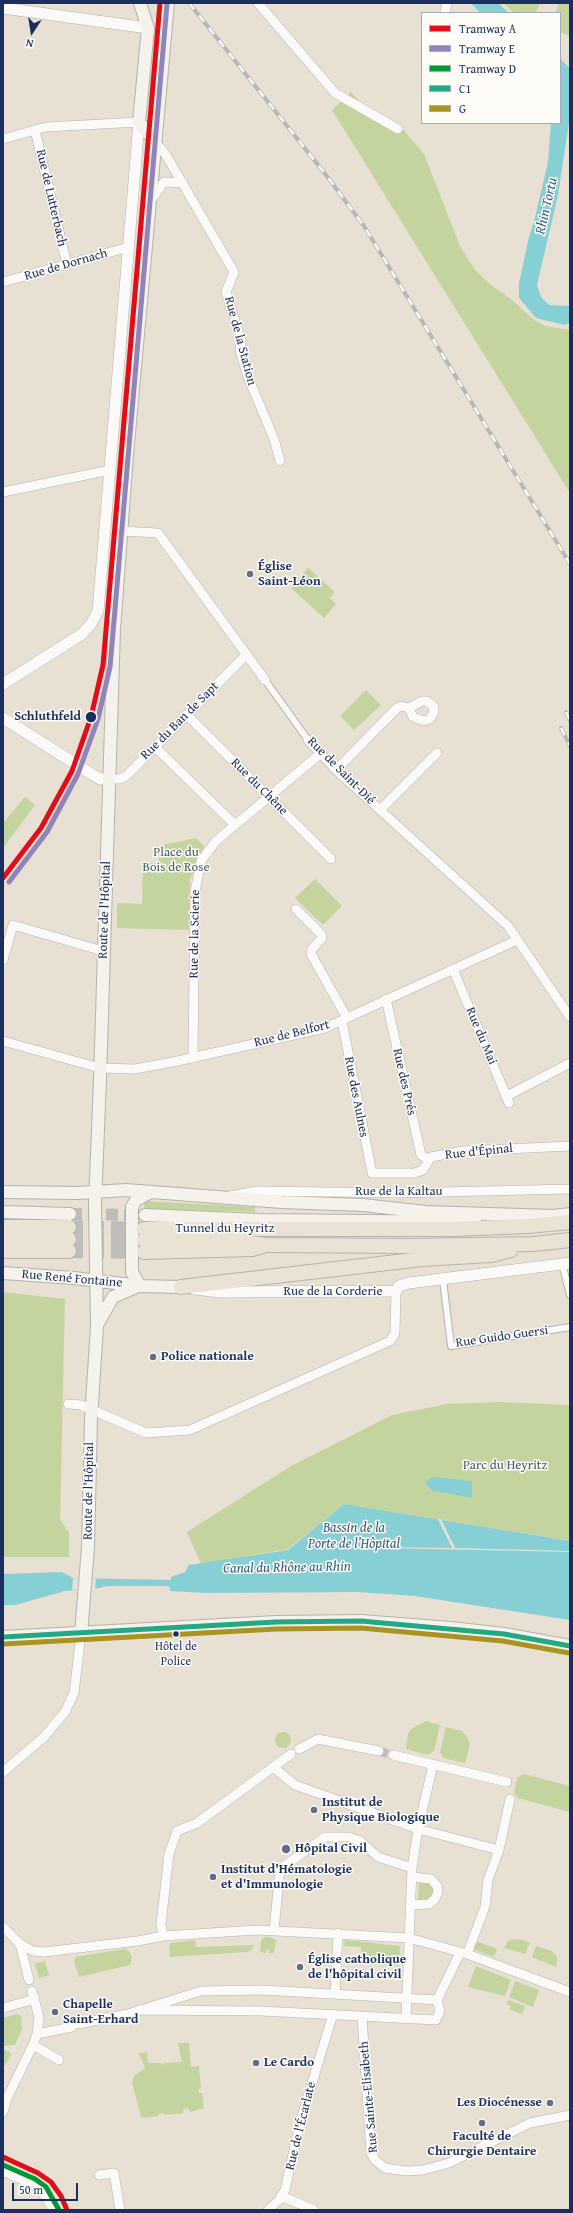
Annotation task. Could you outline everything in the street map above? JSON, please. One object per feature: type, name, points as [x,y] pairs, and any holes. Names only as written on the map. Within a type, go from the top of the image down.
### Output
[{"type":"main road","points":[[140,3],[148,28],[139,122],[156,143]]},
{"type":"main road","name":"Route de l'Hôpital","points":[[81,1634],[87,1571],[91,1411],[97,1326],[95,1281],[95,1191],[114,629],[121,531],[168,3]]},
{"type":"main road","points":[[148,28],[166,28]]},
{"type":"main road","points":[[3,1192],[77,1193],[118,1189],[149,1193],[228,1197],[425,1212],[553,1216]]},
{"type":"main road","points":[[97,1326],[113,1297],[140,1286],[132,1272],[132,1207],[136,1200],[149,1193]]},
{"type":"main road","points":[[3,1212],[69,1233]]},
{"type":"main road","points":[[144,1234],[258,1220],[482,1222],[570,1214]]},
{"type":"main road","name":"Tunnel du Heyritz","points":[[144,1234],[306,1229],[453,1229],[528,1226],[570,1222]]},
{"type":"main road","points":[[3,1227],[69,1233]]},
{"type":"main road","points":[[3,1238],[69,1233]]},
{"type":"main road","points":[[3,1251],[69,1233]]},
{"type":"main road","name":"Tunnel du Heyritz","points":[[144,1234],[267,1245],[411,1246],[534,1244]]},
{"type":"main road","points":[[181,1287],[422,1259],[491,1255],[534,1244],[570,1240]]},
{"type":"main road","name":"Rue René Fontaine","points":[[3,1273],[74,1278],[140,1286]]},
{"type":"main road","name":"Rue de la Corderie","points":[[140,1286],[181,1287]]},
{"type":"main road","points":[[3,1637],[81,1634],[276,1622],[361,1621],[466,1629],[570,1646]]},
{"type":"street","points":[[258,3],[335,93],[398,130]]},
{"type":"street","points":[[3,8],[148,28]]},
{"type":"street","points":[[3,139],[46,127],[139,122],[100,596],[95,618],[82,634],[3,684]]},
{"type":"street","name":"Rue de Lutterbach","points":[[35,130],[67,265]]},
{"type":"street","points":[[135,159],[156,143]]},
{"type":"street","name":"Rue de la Station","points":[[156,143],[166,155],[183,183],[234,272],[226,292],[241,340],[240,351],[248,377],[274,439],[280,461]]},
{"type":"street","points":[[150,201],[164,182],[183,183]]},
{"type":"street","name":"Rue de Dornach","points":[[3,282],[129,247]]},
{"type":"street","points":[[3,492],[110,470]]},
{"type":"street","name":"Rue de Saint-Dié","points":[[121,531],[158,533],[248,654],[308,740],[336,770],[508,926],[570,1017]]},
{"type":"street","name":"Rue du Ban de Sapt","points":[[108,779],[119,779],[126,776],[248,654]]},
{"type":"street","points":[[336,770],[397,708],[401,706],[409,708]]},
{"type":"street","name":"Rue du Chêne","points":[[187,715],[331,859]]},
{"type":"street","points":[[3,718],[92,775],[100,779],[108,779]]},
{"type":"street","points":[[155,747],[235,825]]},
{"type":"street","points":[[380,810],[437,753]]},
{"type":"street","name":"Rue de la Scierie","points":[[193,1058],[196,876],[201,861],[210,849],[235,825],[320,754]]},
{"type":"street","name":"Rue des Aulnes","points":[[296,909],[321,934],[322,938],[312,949],[311,954],[344,1019],[372,1173]]},
{"type":"street","points":[[3,960],[13,925],[103,951]]},
{"type":"street","name":"Rue de Belfort","points":[[3,1041],[100,1068],[135,1069],[193,1058],[314,1031],[344,1019],[517,940]]},
{"type":"street","name":"Rue du Mai","points":[[453,969],[508,1100],[570,1064]]},
{"type":"street","name":"Rue des Prés","points":[[386,999],[421,1155],[428,1160]]},
{"type":"street","name":"Rue d'Épinal","points":[[372,1173],[415,1173],[423,1170],[428,1160],[463,1151],[570,1146]]},
{"type":"street","name":"Rue de la Kaltau","points":[[228,1197],[257,1191],[397,1193],[570,1189]]},
{"type":"street","points":[[566,1263],[570,1295]]},
{"type":"street","name":"Rue de la Corderie","points":[[181,1287],[220,1292],[396,1291],[399,1286],[409,1283],[443,1280],[566,1263]]},
{"type":"street","name":"Rue Guido Guersi","points":[[443,1280],[451,1346],[570,1327]]},
{"type":"street","points":[[68,1404],[81,1405],[91,1411],[146,1433],[190,1430],[390,1341],[395,1333],[396,1291]]},
{"type":"street","points":[[3,1772],[44,1737],[65,1712],[74,1693],[81,1634]]},
{"type":"street","points":[[299,1749],[318,1739],[379,1751]]},
{"type":"street","points":[[163,1936],[162,1924],[169,1854],[177,1831],[197,1823],[291,1754]]},
{"type":"street","points":[[394,1754],[433,1765],[507,1782]]},
{"type":"street","points":[[406,2018],[412,1868],[418,1829],[433,1765]]},
{"type":"street","points":[[273,1767],[295,1784],[418,1829],[499,1850]]},
{"type":"street","points":[[139,2010],[261,2010],[436,2020],[440,2011],[437,2000],[464,1953],[485,1907],[488,1880],[499,1850],[510,1799]]},
{"type":"street","points":[[274,1930],[280,1869],[325,1838],[349,1837],[360,1841],[378,1857],[412,1868]]},
{"type":"street","points":[[410,1905],[429,1904],[435,1900],[438,1892],[437,1886],[431,1879],[412,1877]]},
{"type":"street","points":[[3,1927],[20,1944],[33,1951],[44,1952],[64,1948],[138,1941],[163,1936],[274,1930],[409,1938],[464,1953],[570,1992]]},
{"type":"street","points":[[335,1994],[338,1933]]},
{"type":"street","points":[[20,1944],[29,1980]]},
{"type":"street","points":[[37,2034],[56,2031],[139,2010],[201,1991],[262,1990],[437,2000]]},
{"type":"street","points":[[3,2008],[34,1995],[39,2020],[37,2034],[33,2045],[14,2082],[3,2112]]},
{"type":"street","name":"Rue de l'Écarlate","points":[[268,2210],[281,2196],[289,2174],[300,2123],[334,2014]]},
{"type":"street","name":"Rue Sainte-Elisabeth","points":[[362,2016],[371,2153],[375,2160],[385,2168],[406,2171],[423,2170],[449,2163],[530,2123],[570,2115]]},
{"type":"street","points":[[39,2020],[56,2031]]},
{"type":"street","points":[[33,2045],[58,2060]]},
{"type":"street","points":[[3,2170],[34,2184],[41,2189],[55,2210]]},
{"type":"street","points":[[99,2175],[114,2173],[120,2210]]},
{"type":"street","points":[[281,2196],[314,2210]]},
{"type":"green space","points":[[503,3],[540,3],[536,12],[513,12]]},
{"type":"green space","points":[[559,3],[570,3],[570,36],[561,32],[561,12],[555,12]]},
{"type":"green space","points":[[351,92],[364,107],[401,127],[424,154],[460,246],[475,270],[534,320],[545,326],[570,330],[570,493],[332,110]]},
{"type":"green space","points":[[308,568],[335,592],[330,598],[336,604],[324,618],[291,588]]},
{"type":"green space","points":[[366,690],[381,705],[354,730],[340,716]]},
{"type":"green space","points":[[25,797],[35,805],[3,848],[3,823]]},
{"type":"green space","name":"Place du Bois de Rose","points":[[196,838],[204,846],[190,879],[189,930],[117,928],[117,903],[142,904],[143,863],[159,863],[158,846]]},
{"type":"green space","points":[[315,879],[342,906],[323,925],[295,898]]},
{"type":"green space","points":[[144,1201],[255,1207],[255,1212],[144,1209]]},
{"type":"green space","points":[[3,1292],[65,1299],[60,1519],[69,1533],[69,1557],[3,1557]]},
{"type":"green space","name":"Parc du Heyritz","points":[[500,1402],[570,1405],[570,1541],[344,1504],[288,1549],[201,1564],[187,1532],[291,1466],[392,1415],[447,1404]]},
{"type":"green space","points":[[426,1721],[440,1725],[434,1751],[428,1755],[406,1749],[408,1734],[411,1729]]},
{"type":"green space","points":[[446,1727],[462,1731],[467,1737],[470,1744],[465,1763],[443,1758],[440,1752]]},
{"type":"green space","points":[[280,1732],[286,1732],[291,1737],[289,1746],[286,1748],[280,1748],[275,1743],[275,1737]]},
{"type":"green space","points":[[524,1774],[570,1786],[570,1812],[518,1798],[514,1792],[517,1778]]},
{"type":"green space","points":[[419,1880],[428,1882],[434,1889],[434,1895],[427,1901],[418,1902]]},
{"type":"green space","points":[[264,1937],[270,1937],[276,1940],[274,1953],[269,1953],[269,1950],[266,1950],[265,1953],[260,1952],[261,1940]]},
{"type":"green space","points":[[513,1939],[523,1940],[530,1943],[525,1954],[504,1948],[508,1941]]},
{"type":"green space","points":[[195,1940],[196,1947],[254,1945],[248,1952],[170,1957],[169,1946],[171,1943]]},
{"type":"green space","points":[[345,1940],[400,1946],[399,1966],[360,1964],[361,1947],[344,1946]]},
{"type":"green space","points":[[476,1941],[497,1949],[494,1957],[473,1949]]},
{"type":"green space","points":[[536,1946],[552,1951],[557,1957],[556,1967],[532,1957]]},
{"type":"green space","points":[[124,1949],[128,1950],[132,1957],[130,1965],[79,1977],[74,1962],[76,1957]]},
{"type":"green space","points":[[45,1961],[49,1975],[39,1978],[35,1964]]},
{"type":"green space","points":[[476,1966],[511,1980],[505,1996],[468,1987]]},
{"type":"green space","points":[[515,1981],[539,1990],[533,2007],[509,1997]]},
{"type":"green space","points":[[508,2000],[525,2006],[522,2014],[509,2009],[511,2006],[507,2004]]},
{"type":"green space","points":[[18,2014],[21,2016],[22,2029],[15,2045],[3,2046],[3,2018]]},
{"type":"green space","points":[[178,2043],[189,2043],[191,2067],[199,2066],[201,2088],[198,2090],[199,2093],[202,2093],[204,2108],[190,2112],[188,2108],[184,2109],[183,2113],[165,2115],[163,2113],[159,2114],[158,2116],[141,2117],[132,2083],[134,2076],[145,2068],[139,2053],[147,2052],[148,2063],[162,2063],[162,2065],[165,2063],[182,2062]]},
{"type":"green space","points":[[5,2050],[10,2052],[11,2055],[5,2066],[3,2051]]},
{"type":"water","points":[[471,3],[498,3],[508,12],[479,12]]},
{"type":"water","name":"Rhin Tortu","points":[[561,59],[570,69],[570,116],[558,195],[537,285],[541,297],[549,305],[570,306],[570,323],[564,325],[536,318],[519,298],[519,283],[548,162],[551,124],[561,124]]},
{"type":"water","points":[[434,1477],[472,1481],[472,1498],[431,1490],[425,1481]]},
{"type":"water","points":[[344,1504],[570,1541],[570,1620],[415,1596],[358,1592],[206,1593],[170,1591],[170,1587],[165,1586],[108,1586],[65,1591],[15,1605],[3,1605],[3,1574],[62,1572],[73,1578],[171,1580],[171,1577],[185,1572],[189,1565],[288,1550]]},
{"type":"pier","points":[[438,1519],[441,1519],[455,1548],[570,1552],[293,1546],[452,1548]]},
{"type":"pier","points":[[73,1578],[96,1579],[95,1589],[72,1590]]},
{"type":"tunnel","points":[[70,1214],[142,1215]]},
{"type":"tunnel","points":[[69,1227],[144,1229]]},
{"type":"tunnel","points":[[69,1239],[144,1240]]},
{"type":"tunnel","points":[[69,1251],[144,1252]]},
{"type":"tunnel","points":[[379,1751],[393,1755]]},
{"type":"railway","points":[[189,3],[323,171],[364,226],[570,564]]},
{"type":"railway","points":[[566,712],[570,721]]},
{"type":"railway","points":[[561,728],[570,746]]},
{"type":"tram line","name":"A","points":[[3,878],[41,828],[72,771],[91,717],[103,665],[160,3]]},
{"type":"tram line","name":"E","points":[[9,882],[47,832],[78,774],[98,719],[110,667],[167,4]]},
{"type":"tram line","name":"A","points":[[3,2157],[38,2173],[51,2182],[61,2196],[67,2210]]},
{"type":"tram line","name":"D","points":[[3,2165],[35,2179],[46,2187],[59,2210]]},
{"type":"transit line","name":"C1","points":[[3,1637],[276,1622],[361,1621],[504,1634],[570,1646]]},
{"type":"transit line","name":"G","points":[[3,1644],[276,1629],[361,1628],[503,1641],[569,1653]]},
{"type":"place","name":"Église Saint-Léon","points":[[250,574]]},
{"type":"place","name":"Schluthfeld","points":[[91,717]]},
{"type":"place","name":"Police nationale","points":[[153,1357]]},
{"type":"place","name":"Hôtel de Police","points":[[176,1634]]},
{"type":"place","name":"Institut de Physique Biologique","points":[[314,1810]]},
{"type":"place","name":"Hôpital Civil","points":[[286,1849]]},
{"type":"place","name":"Institut d'Hématologie et d'Immunologie","points":[[213,1877]]},
{"type":"place","name":"Église catholique de l'hôpital civil","points":[[300,1967]]},
{"type":"place","name":"Chapelle Saint-Erhard","points":[[55,2012]]},
{"type":"place","name":"Le Cardo","points":[[256,2063]]},
{"type":"place","name":"Les Diocénesse","points":[[550,2103]]},
{"type":"place","name":"Faculté de Chirurgie Dentaire","points":[[482,2123]]},
{"type":"water label","name":"Bassin de la Porte de l’Hôpital","points":[[354,1536]]},
{"type":"water label","name":"Canal du Rhône au Rhin","points":[[287,1568]]}]
